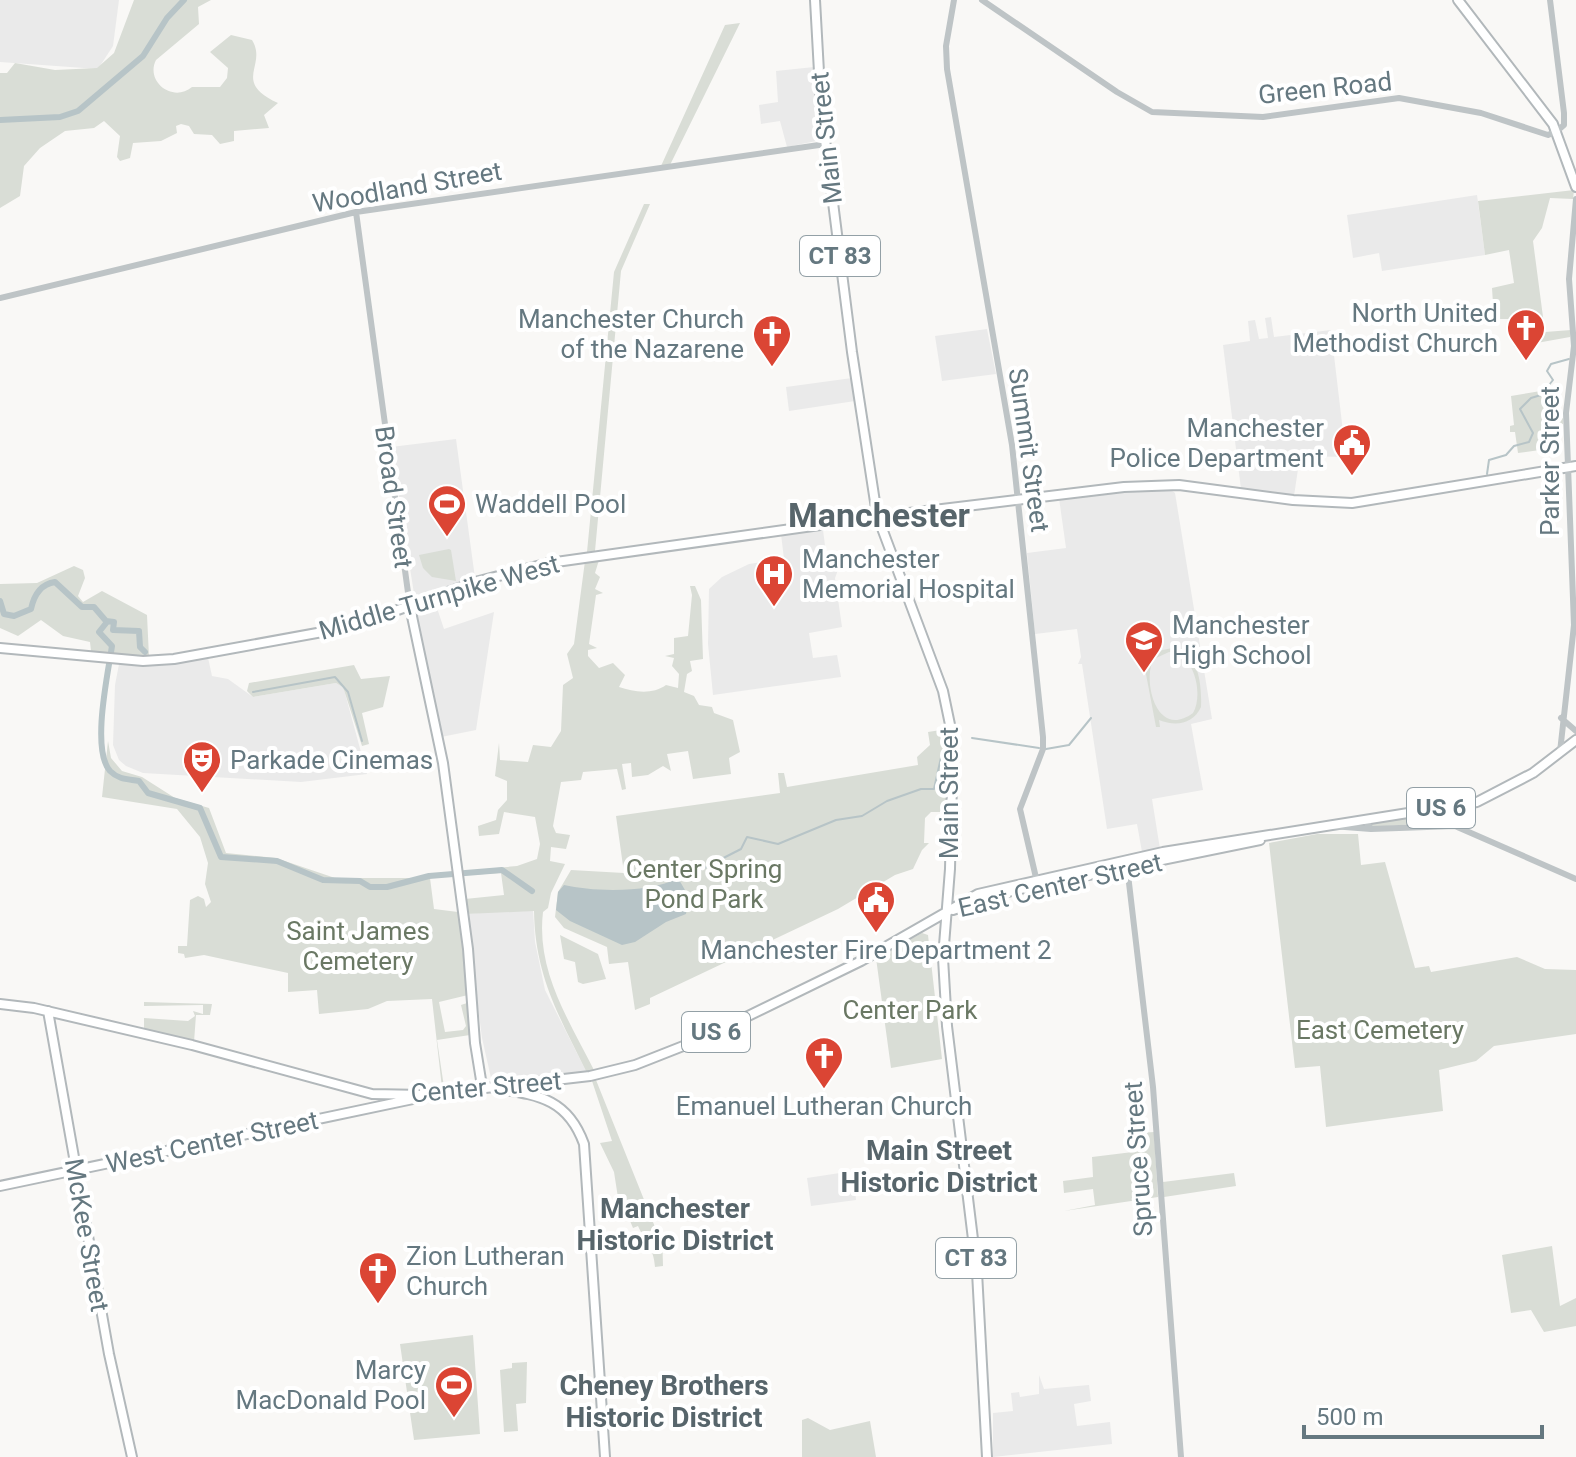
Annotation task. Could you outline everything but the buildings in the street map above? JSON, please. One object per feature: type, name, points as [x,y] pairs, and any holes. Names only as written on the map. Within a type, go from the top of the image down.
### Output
[{"type":"main road","name":"Main Street","points":[[815,0],[826,144],[852,358],[877,517],[942,687],[949,716],[954,765],[942,939],[947,1026],[977,1268],[987,1457]]},
{"type":"main road","points":[[1458,0],[1557,131],[1576,187]]},
{"type":"main road","name":"Middle Turnpike West","points":[[0,648],[110,658],[174,659],[337,630],[491,577],[549,563],[1018,498],[1179,485],[1293,500],[1352,503],[1571,467]]},
{"type":"main road","name":"Broad Street","points":[[410,607],[442,759],[480,1077],[485,1087]]},
{"type":"main road","name":"East Center Street","points":[[945,913],[955,904],[985,895],[1127,863],[1288,832],[1484,800],[1533,773],[1576,740]]},
{"type":"main road","points":[[948,886],[957,896],[985,895]]},
{"type":"main road","name":"Center Street","points":[[0,1004],[48,1011],[199,1047],[348,1090],[387,1096],[423,1095],[601,1075],[661,1056],[819,982],[945,913]]},
{"type":"main road","points":[[923,927],[933,928],[942,939]]},
{"type":"main road","name":"McKee Street","points":[[48,1011],[109,1354],[132,1457]]},
{"type":"main road","points":[[485,1087],[529,1092],[548,1099],[573,1124],[584,1144],[605,1457]]},
{"type":"main road","name":"West Center Street","points":[[0,1186],[409,1101],[423,1095]]},
{"type":"street","name":"Summit Street","points":[[955,0],[946,46],[947,69],[1018,498],[1043,747],[1020,805],[1037,883]]},
{"type":"street","name":"Green Road","points":[[982,0],[1152,112],[1275,116],[1392,98],[1481,113],[1548,135],[1557,131]]},
{"type":"street","points":[[1550,0],[1564,122],[1557,131]]},
{"type":"street","name":"Woodland Street","points":[[0,298],[356,212],[826,144]]},
{"type":"street","name":"Parker Street","points":[[1560,752],[1561,718],[1574,625],[1567,399],[1574,346],[1569,279],[1576,202]]},
{"type":"street","name":"Broad Street","points":[[356,212],[410,607]]},
{"type":"street","points":[[1561,718],[1576,731]]},
{"type":"street","points":[[1365,820],[1371,829]]},
{"type":"street","points":[[1329,825],[1345,830],[1455,826],[1576,879]]},
{"type":"street","name":"Spruce Street","points":[[1127,863],[1153,1087],[1181,1457]]},
{"type":"shaded area","points":[[0,0],[119,0],[113,46],[98,69],[0,62]]},
{"type":"shaded area","points":[[814,67],[821,140],[787,147],[780,121],[761,124],[759,105],[778,102],[776,71]]},
{"type":"shaded area","points":[[1477,195],[1485,255],[1382,271],[1379,253],[1353,258],[1347,215]]},
{"type":"shaded area","points":[[1271,317],[1274,337],[1331,330],[1346,457],[1300,456],[1294,496],[1241,489],[1223,345],[1250,341],[1248,321],[1255,320],[1259,339],[1268,338],[1265,318]]},
{"type":"shaded area","points":[[987,329],[996,374],[942,381],[935,336]]},
{"type":"shaded area","points":[[852,378],[855,401],[789,411],[786,387]]},
{"type":"shaded area","points":[[456,439],[475,578],[415,600],[391,447]]},
{"type":"shaded area","name":"Manchester High School","points":[[1170,489],[1175,493],[1212,719],[1191,724],[1203,790],[1152,799],[1160,849],[1142,852],[1137,824],[1107,829],[1082,664],[1078,664],[1081,657],[1077,629],[1035,634],[1027,553],[1066,548],[1059,498]]},
{"type":"shaded area","name":"Manchester Memorial Hospital","points":[[823,530],[826,553],[837,560],[839,567],[835,578],[842,627],[809,633],[813,658],[837,655],[841,677],[713,695],[708,644],[709,589],[722,577],[749,564],[784,559],[781,534]]},
{"type":"shaded area","points":[[435,602],[444,629],[494,612],[476,730],[441,737],[416,612]]},
{"type":"shaded area","points":[[207,653],[212,676],[228,679],[253,697],[336,683],[343,686],[367,774],[301,782],[143,773],[126,766],[119,760],[113,745],[115,685],[120,659]]},
{"type":"shaded area","points":[[678,878],[689,897],[686,914],[666,922],[635,942],[622,945],[570,921],[556,910],[558,892],[564,885],[622,890],[667,883]]},
{"type":"shaded area","points":[[533,909],[535,942],[545,990],[587,1073],[491,1078],[482,1038],[466,914]]},
{"type":"shaded area","points":[[853,1171],[856,1200],[811,1206],[807,1178]]},
{"type":"shaded area","points":[[1039,1375],[1044,1389],[1089,1385],[1091,1401],[1074,1404],[1077,1426],[1110,1422],[1112,1444],[993,1457],[993,1413],[1013,1411],[1011,1393],[1019,1392],[1020,1397],[1039,1394]]},
{"type":"green space","points":[[134,0],[211,0],[198,7],[199,24],[156,60],[154,76],[163,88],[177,93],[192,87],[220,87],[227,78],[228,68],[210,52],[231,35],[252,40],[256,49],[253,80],[256,88],[278,103],[264,115],[269,128],[234,131],[234,141],[220,144],[212,135],[194,134],[189,126],[181,124],[176,126],[177,133],[161,141],[133,143],[130,158],[120,161],[117,157],[120,136],[104,121],[94,128],[65,131],[40,148],[24,166],[20,196],[0,208],[0,73],[7,73],[15,63],[55,70],[97,68],[114,53]]},
{"type":"green space","points":[[740,23],[670,165],[661,166],[725,25]]},
{"type":"green space","points":[[1574,190],[1573,199],[1550,198],[1542,228],[1533,241],[1545,332],[1571,330],[1570,337],[1514,347],[1511,319],[1494,319],[1492,288],[1514,283],[1509,250],[1485,255],[1478,201]]},
{"type":"green space","points":[[644,204],[650,204],[621,271],[595,551],[587,552],[614,272]]},
{"type":"green space","points":[[1547,390],[1544,421],[1563,418],[1563,424],[1544,426],[1540,450],[1518,453],[1515,432],[1510,432],[1510,426],[1514,425],[1511,396]]},
{"type":"green space","points":[[449,549],[456,581],[432,577],[423,568],[419,555]]},
{"type":"green space","points":[[599,560],[595,573],[600,577],[595,589],[603,593],[596,595],[589,644],[597,648],[588,650],[588,656],[599,668],[613,663],[625,675],[619,687],[643,692],[666,685],[678,688],[679,674],[672,666],[674,658],[665,656],[674,654],[674,638],[688,636],[690,586],[695,586],[701,600],[703,659],[690,661],[692,671],[687,674],[684,692],[694,696],[699,705],[712,707],[714,713],[733,720],[740,752],[729,758],[731,774],[693,779],[688,751],[667,754],[671,771],[663,766],[648,775],[632,777],[631,763],[622,764],[626,789],[622,790],[617,769],[583,772],[581,780],[561,782],[553,826],[556,833],[570,835],[566,849],[551,847],[550,861],[565,864],[551,893],[548,908],[543,912],[542,934],[557,995],[595,1072],[587,1073],[550,995],[539,956],[534,911],[466,914],[465,899],[504,895],[501,873],[468,875],[464,871],[517,866],[537,859],[540,844],[535,817],[504,812],[499,834],[479,836],[478,826],[496,820],[498,810],[507,800],[507,781],[495,776],[499,743],[500,760],[528,762],[533,745],[551,747],[561,731],[563,685],[573,678],[567,654],[574,644],[585,561]]},
{"type":"green space","points":[[74,566],[83,570],[85,578],[78,596],[83,602],[102,591],[147,615],[149,657],[91,651],[90,642],[63,636],[41,620],[18,636],[0,628],[0,584],[37,583]]},
{"type":"green space","points":[[1172,648],[1188,655],[1197,670],[1201,707],[1189,720],[1172,723],[1159,720],[1160,727],[1156,727],[1142,653],[1146,652],[1148,659],[1158,651]],"holes":[[[1169,652],[1185,659],[1194,675],[1196,705],[1193,713],[1180,719],[1169,719],[1155,703],[1151,691],[1151,668],[1154,659]]]},
{"type":"green space","points":[[354,665],[361,679],[390,676],[383,707],[362,713],[369,744],[362,746],[343,687],[336,683],[253,697],[247,691],[249,683]]},
{"type":"green space","name":"Center Spring Pond Park","points":[[947,729],[948,812],[931,812],[925,818],[924,843],[929,843],[913,869],[895,875],[838,909],[650,998],[650,1004],[635,1010],[628,962],[609,964],[607,947],[564,928],[555,917],[558,892],[571,870],[624,873],[616,816],[780,793],[778,773],[784,773],[787,787],[918,765],[917,757],[930,745],[928,732]]},
{"type":"green space","name":"Saint James Cemetery","points":[[108,741],[111,758],[122,771],[142,777],[175,798],[209,808],[226,853],[276,858],[335,878],[430,878],[434,909],[458,912],[468,995],[439,1002],[445,1032],[463,1030],[466,1026],[461,1005],[467,1003],[470,1035],[437,1040],[444,1087],[442,1088],[432,999],[387,1001],[368,1009],[319,1014],[317,990],[288,992],[288,973],[204,955],[185,958],[184,954],[178,953],[178,946],[187,946],[190,900],[198,896],[204,899],[206,907],[211,902],[205,884],[208,863],[200,837],[177,809],[102,797]]},
{"type":"green space","points":[[1467,808],[1468,827],[1447,822],[1372,827],[1369,823]]},
{"type":"green space","name":"East Cemetery","points":[[1317,834],[1358,834],[1361,865],[1385,862],[1415,968],[1429,966],[1431,972],[1517,957],[1545,969],[1576,970],[1576,1034],[1494,1046],[1476,1061],[1439,1070],[1443,1111],[1326,1127],[1320,1066],[1295,1068],[1269,843]]},
{"type":"green space","name":"Center Park","points":[[922,933],[928,935],[942,1059],[891,1068],[876,958]]},
{"type":"green space","points":[[560,935],[598,954],[606,979],[583,984],[578,982],[575,962],[564,959]]},
{"type":"green space","points":[[144,1002],[212,1004],[210,1015],[196,1015],[194,1042],[144,1031],[144,1018],[188,1021],[195,1016],[193,1011],[203,1014],[203,1005],[144,1006]]},
{"type":"green space","points":[[596,1080],[657,1232],[662,1231],[663,1266],[655,1267],[651,1249],[638,1226],[633,1228],[623,1204],[619,1204],[614,1172],[600,1143],[612,1141],[592,1081]]},
{"type":"green space","points":[[1154,1132],[1158,1197],[1064,1211],[1095,1205],[1093,1189],[1064,1193],[1063,1181],[1093,1177],[1092,1157],[1141,1151],[1139,1133]]},
{"type":"green space","points":[[1234,1173],[1236,1186],[1164,1197],[1163,1182]]},
{"type":"green space","points":[[1552,1246],[1560,1306],[1576,1298],[1576,1326],[1544,1332],[1531,1310],[1511,1313],[1502,1255]]},
{"type":"green space","points":[[473,1335],[480,1434],[414,1440],[400,1344]]},
{"type":"green space","points":[[527,1362],[526,1403],[516,1404],[518,1431],[504,1432],[500,1370],[512,1368],[512,1363]]},
{"type":"green space","points":[[808,1418],[830,1430],[870,1421],[876,1457],[802,1457],[802,1420]]},
{"type":"waterway","points":[[0,120],[60,117],[78,111],[143,56],[167,18],[184,0]]},
{"type":"waterway","points":[[1487,474],[1489,460],[1506,455],[1514,446],[1529,442],[1533,433],[1520,409],[1531,398],[1541,395],[1553,380],[1547,371],[1551,364],[1569,359]]},
{"type":"waterway","points":[[0,601],[4,614],[14,616],[31,609],[39,591],[55,582],[82,607],[94,607],[106,621],[114,622],[113,630],[139,631],[140,647],[145,652]]},
{"type":"waterway","points":[[107,622],[99,632],[112,646],[102,711],[104,761],[113,774],[139,781],[148,793],[200,808],[221,857],[277,861],[323,880],[360,881],[370,887],[387,887],[429,876],[502,870],[532,891]]},
{"type":"waterway","points":[[253,692],[335,677],[348,692],[362,741]]},
{"type":"waterway","points":[[1046,749],[1069,745],[1091,718]]},
{"type":"waterway","points":[[972,738],[1039,748]]},
{"type":"waterway","points":[[698,871],[741,849],[747,837],[778,844],[836,820],[862,816],[887,801],[921,789],[934,789],[942,753]]},
{"type":"place","name":"North United Methodist Church","points":[[1526,362]]},
{"type":"place","name":"Manchester Church of the Nazarene","points":[[772,368]]},
{"type":"place","name":"Manchester Police Department","points":[[1352,477]]},
{"type":"place","name":"Waddell Pool","points":[[447,538]]},
{"type":"place","name":"Manchester Memorial Hospital","points":[[774,608]]},
{"type":"place","name":"Manchester High School","points":[[1144,674]]},
{"type":"place","name":"Parkade Cinemas","points":[[202,794]]},
{"type":"place","name":"Manchester Fire Department 2","points":[[876,934]]},
{"type":"place","name":"Emanuel Lutheran Church","points":[[824,1090]]},
{"type":"place","name":"Zion Lutheran Church","points":[[378,1305]]},
{"type":"place","name":"Marcy MacDonald Pool","points":[[454,1419]]},
{"type":"district","name":"Manchester","points":[[879,515]]},
{"type":"district","name":"Main Street Historic District","points":[[939,1166]]},
{"type":"district","name":"Manchester Historic District","points":[[675,1224]]},
{"type":"district","name":"Cheney Brothers Historic District","points":[[664,1401]]}]
